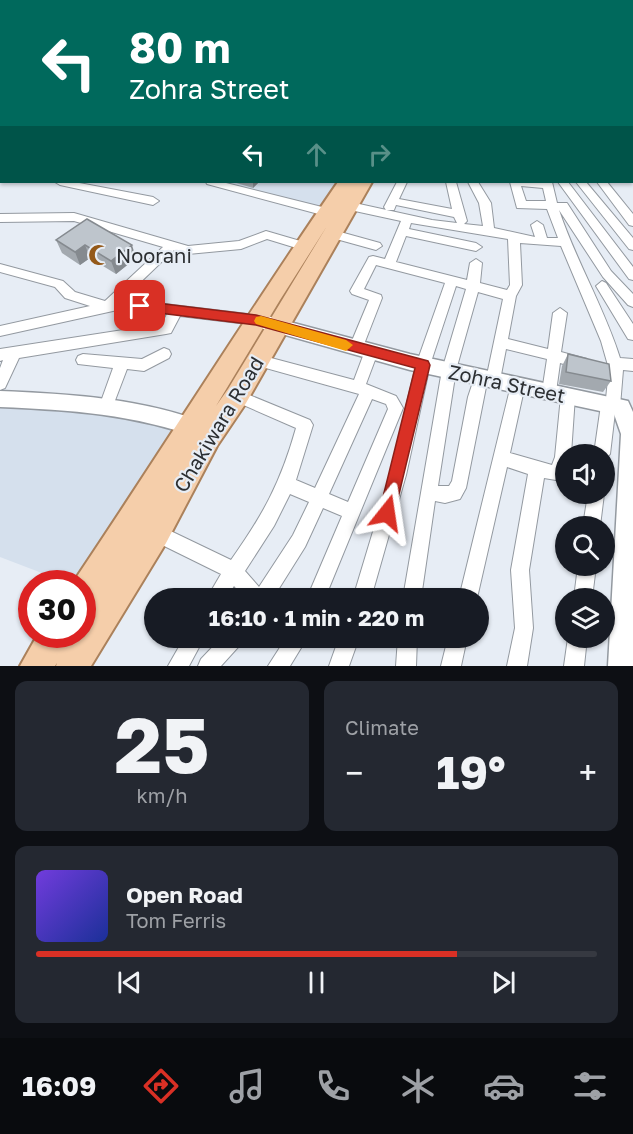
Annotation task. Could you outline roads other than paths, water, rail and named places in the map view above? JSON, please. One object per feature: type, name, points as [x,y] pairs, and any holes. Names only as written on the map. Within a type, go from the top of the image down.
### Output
[{"type":"main road","name":"Chakiwara Road","points":[[72,666],[156,533],[201,429],[237,396],[256,360],[267,322],[303,246],[362,183]]},
{"type":"main road","name":"Chakiwara Road","points":[[96,575],[201,429],[338,207]]},
{"type":"main road","points":[[36,666],[48,648]]},
{"type":"street","points":[[65,183],[153,201]]},
{"type":"street","points":[[216,183],[407,219],[489,230],[505,233],[514,238],[563,242]]},
{"type":"street","points":[[386,214],[401,183]]},
{"type":"street","points":[[449,183],[460,214],[461,228]]},
{"type":"street","points":[[474,183],[485,203],[489,230]]},
{"type":"street","points":[[515,183],[521,205],[563,206],[607,274],[633,302]]},
{"type":"street","points":[[547,183],[563,242],[593,305],[615,367],[619,407],[632,456],[628,623],[621,666]]},
{"type":"street","points":[[564,183],[633,276]]},
{"type":"street","points":[[583,183],[633,246]]},
{"type":"street","points":[[603,183],[631,216]]},
{"type":"street","points":[[392,201],[460,214]]},
{"type":"street","points":[[338,207],[376,246]]},
{"type":"street","points":[[0,218],[74,217],[188,250],[241,245],[266,235],[303,246]]},
{"type":"street","points":[[389,264],[407,219]]},
{"type":"street","points":[[537,225],[542,242]]},
{"type":"street","points":[[402,231],[476,255],[473,286],[449,370],[414,588]]},
{"type":"street","points":[[428,492],[445,495],[454,493],[460,483],[475,397],[487,378],[500,342],[510,296],[516,285],[514,238]]},
{"type":"street","points":[[107,307],[172,245]]},
{"type":"street","points":[[269,588],[299,541],[363,389],[363,350],[376,298],[356,291],[373,260],[510,296]]},
{"type":"street","points":[[0,268],[59,284],[70,295],[107,307]]},
{"type":"street","points":[[365,588],[398,475],[423,365],[452,281]]},
{"type":"street","points":[[602,286],[633,335]]},
{"type":"street","points":[[0,331],[122,304],[267,322]]},
{"type":"street","points":[[0,384],[7,353],[166,329],[176,311]]},
{"type":"street","points":[[502,458],[537,470],[556,473],[563,457],[554,356],[560,313]]},
{"type":"street","name":"Zohra Street","points":[[267,322],[423,365],[619,407]]},
{"type":"street","points":[[500,342],[554,356],[615,367],[633,365]]},
{"type":"street","points":[[82,360],[144,365],[164,354]]},
{"type":"street","points":[[256,360],[363,389],[391,399],[396,408],[320,588]]},
{"type":"street","points":[[106,407],[122,364]]},
{"type":"street","points":[[470,588],[518,385]]},
{"type":"street","points":[[222,588],[274,510],[286,484],[305,425],[237,396]]},
{"type":"street","points":[[0,399],[83,403],[201,429]]},
{"type":"street","points":[[606,444],[619,407]]},
{"type":"street","points":[[517,666],[524,627],[520,570],[537,470]]},
{"type":"street","points":[[286,484],[352,512]]},
{"type":"street","points":[[156,533],[232,570],[248,588]]},
{"type":"street","points":[[178,666],[188,648]]},
{"type":"street","points":[[208,666],[224,648]]},
{"type":"street","points":[[278,666],[287,648]]},
{"type":"street","points":[[339,666],[345,648]]},
{"type":"street","points":[[406,666],[407,648]]},
{"type":"street","points":[[451,666],[456,648]]},
{"type":"street","points":[[574,666],[577,648]]},
{"type":"place","name":"Noorani","points":[[99,255]]}]
